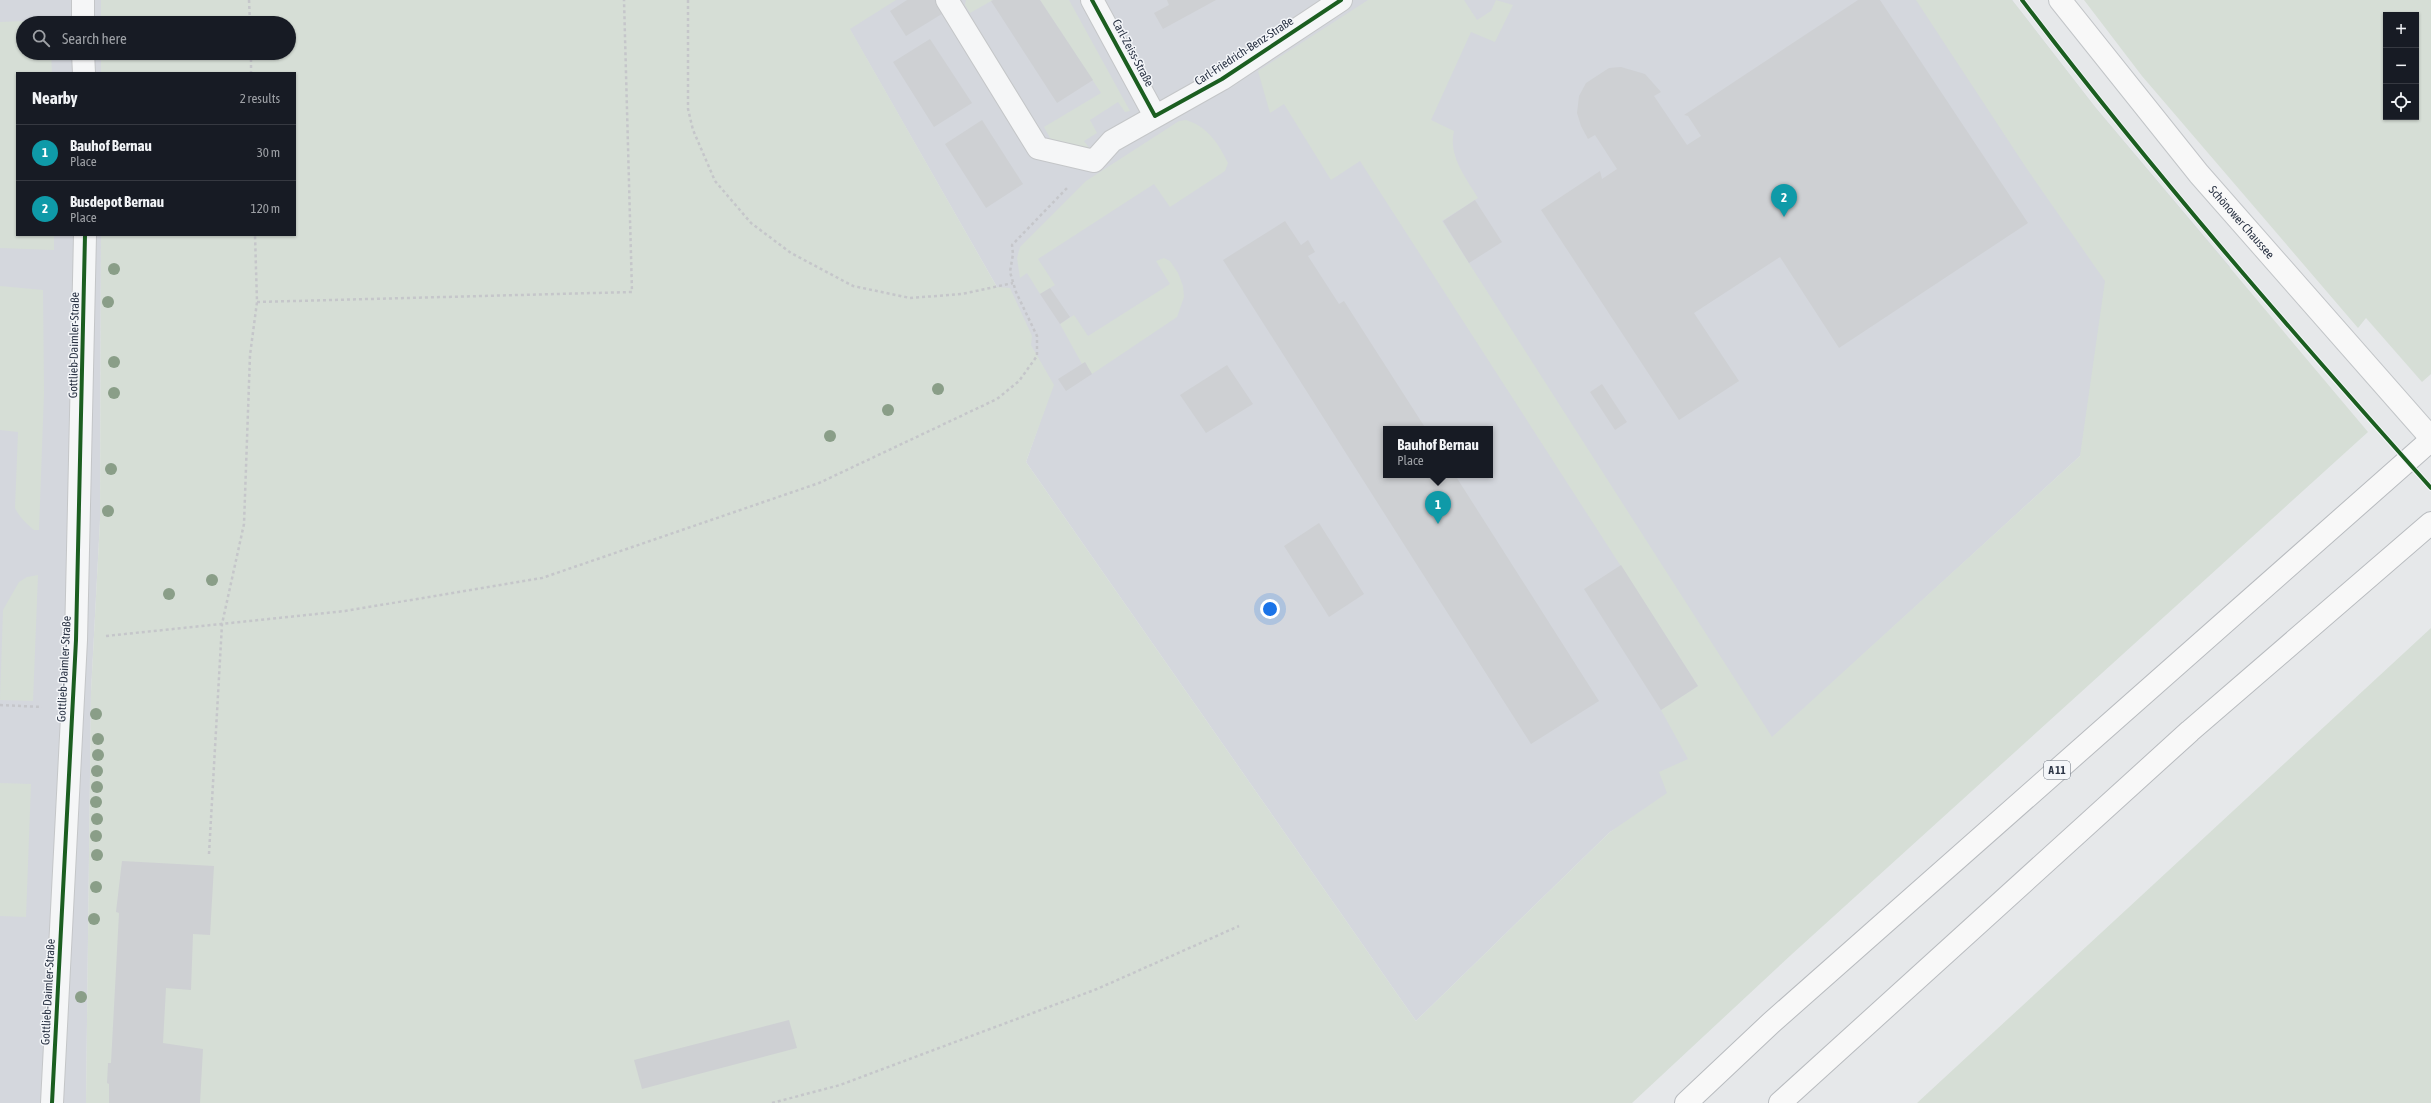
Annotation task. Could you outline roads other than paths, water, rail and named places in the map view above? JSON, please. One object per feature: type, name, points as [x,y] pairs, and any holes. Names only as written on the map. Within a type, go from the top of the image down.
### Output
[{"type":"main road","name":"Schönower Chaussee","points":[[2060,0],[2199,174],[2431,439]]},
{"type":"main road","name":"A 11","points":[[1686,1103],[1771,1023],[2431,439]]},
{"type":"main road","points":[[1780,1103],[2190,731],[2431,523]]},
{"type":"street","points":[[83,0],[83,16]]},
{"type":"street","name":"Carl-Friedrich-Benz-Straße","points":[[947,0],[1038,148],[1094,161],[1112,141],[1222,79],[1341,0]]},
{"type":"street","name":"Carl-Zeiss-Straße","points":[[1092,0],[1155,116]]},
{"type":"street","points":[[84,60],[84,72]]},
{"type":"street","name":"Gottlieb-Daimler-Straße","points":[[52,1103],[76,640],[85,236]]},
{"type":"place","name":"Busdepot Bernau","points":[[1784,217]]},
{"type":"place","name":"Bauhof Bernau","points":[[1438,524]]}]
